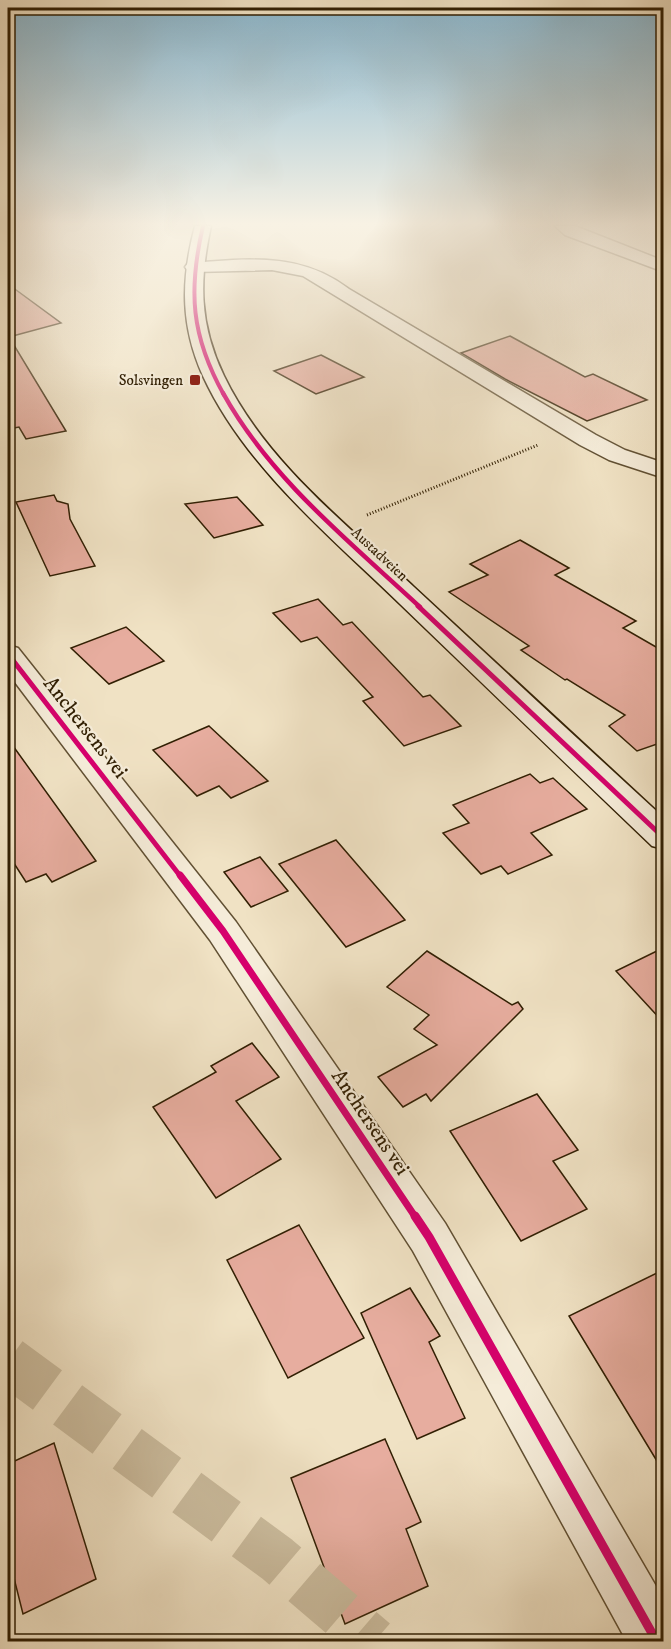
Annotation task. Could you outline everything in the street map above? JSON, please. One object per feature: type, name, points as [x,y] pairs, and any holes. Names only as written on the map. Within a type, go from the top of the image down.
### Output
[{"type":"street","name":"Austadveien","points":[[195,303],[195,318],[201,343],[215,381],[250,438],[276,468],[329,522],[663,838]]},
{"type":"street","points":[[359,303],[617,455],[663,471]]},
{"type":"street","name":"Anchersens vei","points":[[8,654],[223,931],[429,1237],[657,1641]]},
{"type":"path","points":[[329,522],[371,514],[572,430]]},
{"type":"building","points":[[8,303],[34,303],[61,323],[9,337],[66,431],[26,439],[19,427],[8,429]]},
{"type":"building","points":[[510,336],[585,377],[593,374],[647,400],[587,421],[505,379],[461,353]]},
{"type":"building","points":[[321,355],[364,377],[316,394],[274,371]]},
{"type":"building","points":[[54,495],[57,501],[68,504],[70,519],[95,566],[50,576],[16,502]]},
{"type":"building","points":[[237,497],[263,525],[214,538],[185,504]]},
{"type":"building","points":[[520,540],[569,568],[555,575],[636,621],[623,628],[663,651],[663,742],[637,751],[609,726],[625,715],[567,679],[565,680],[521,650],[529,646],[449,592],[488,575],[470,564]]},
{"type":"building","points":[[318,599],[343,625],[352,622],[423,697],[430,695],[461,726],[404,746],[363,701],[373,697],[317,637],[301,642],[273,613]]},
{"type":"building","points":[[126,627],[164,661],[109,684],[71,648]]},
{"type":"building","points":[[209,726],[268,781],[231,798],[219,786],[197,796],[153,750]]},
{"type":"building","points":[[8,739],[96,861],[52,882],[46,874],[26,882],[8,854]]},
{"type":"building","points":[[530,774],[540,783],[553,778],[587,809],[531,833],[552,855],[508,874],[501,866],[481,874],[443,833],[469,823],[453,805]]},
{"type":"building","points":[[336,840],[405,920],[346,947],[279,864]]},
{"type":"building","points":[[260,857],[288,891],[251,907],[224,872]]},
{"type":"building","points":[[663,948],[663,1022],[616,971]]},
{"type":"building","points":[[427,951],[512,1005],[518,1002],[523,1009],[431,1101],[426,1094],[403,1107],[378,1077],[437,1045],[414,1029],[429,1015],[387,987]]},
{"type":"building","points":[[252,1043],[279,1077],[236,1101],[281,1159],[216,1198],[153,1107],[216,1072],[211,1066]]},
{"type":"building","points":[[537,1094],[578,1150],[553,1161],[587,1209],[521,1241],[450,1131]]},
{"type":"building","points":[[299,1225],[364,1338],[288,1378],[227,1260]]},
{"type":"building","points":[[663,1270],[663,1471],[569,1316]]},
{"type":"building","points":[[410,1288],[440,1336],[429,1342],[465,1418],[417,1439],[361,1313]]},
{"type":"building","points":[[385,1439],[421,1522],[406,1529],[428,1586],[345,1624],[291,1478]]},
{"type":"building","points":[[54,1443],[96,1579],[23,1614],[14,1578],[8,1581],[8,1464]]},
{"type":"tunnel","points":[[8,1361],[277,1559],[374,1642]]},
{"type":"cycle path","points":[[193,303],[200,341],[213,376],[231,408],[277,468],[329,522],[664,838]]},
{"type":"cycle path","points":[[8,654],[223,931],[429,1237],[657,1642]]},
{"type":"place","name":"Solsvingen","points":[[195,380]]}]
